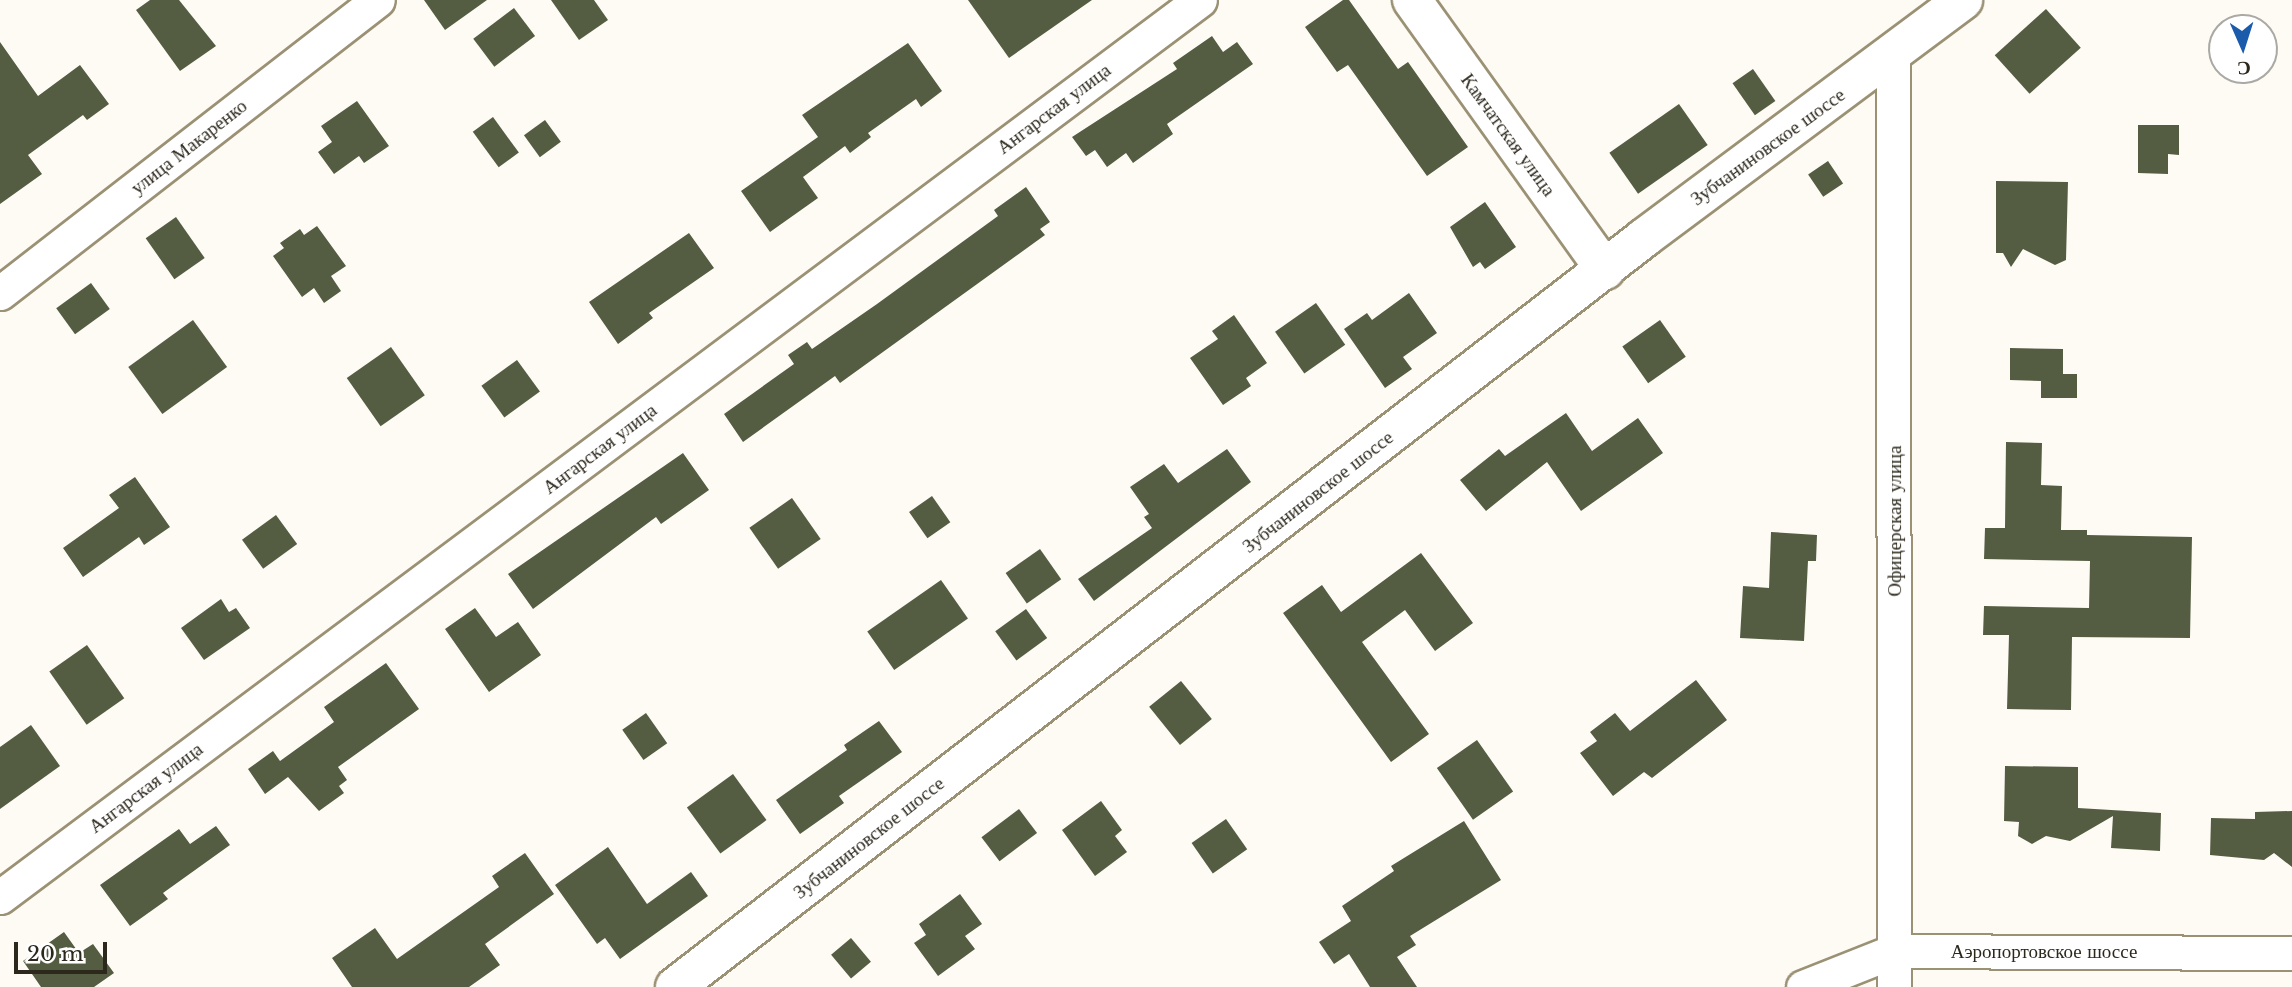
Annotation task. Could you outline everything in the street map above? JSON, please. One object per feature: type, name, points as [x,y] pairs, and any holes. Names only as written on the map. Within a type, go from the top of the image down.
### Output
[{"type":"main road","name":"Камчатская улица","points":[[1412,0],[1605,270]]},
{"type":"main road","name":"Зубчаниновское шоссе","points":[[675,987],[1605,270],[1963,0]]},
{"type":"street","name":"улица Макаренко","points":[[0,293],[378,0]]},
{"type":"street","name":"Ангарская улица","points":[[0,897],[1200,0]]},
{"type":"street","name":"Офицерская улица","points":[[1893,54],[1894,987]]},
{"type":"street","name":"Аэропортовское шоссе","points":[[1803,987],[1894,951],[2292,953]]},
{"type":"building","points":[[150,0],[179,0],[216,46],[180,71],[136,10]]},
{"type":"building","points":[[424,0],[487,0],[445,30]]},
{"type":"building","points":[[551,0],[594,0],[608,20],[579,40]]},
{"type":"building","points":[[968,0],[1092,0],[1009,58]]},
{"type":"building","points":[[1343,0],[1349,0],[1398,69],[1408,62],[1468,147],[1427,176],[1348,65],[1337,72],[1305,27]]},
{"type":"building","points":[[514,8],[535,36],[494,67],[473,39]]},
{"type":"building","points":[[2046,9],[2081,48],[2030,94],[1995,55]]},
{"type":"building","points":[[1212,36],[1223,52],[1237,42],[1253,64],[1167,124],[1173,134],[1133,163],[1126,153],[1107,167],[1095,150],[1086,156],[1072,137],[1177,69],[1173,63]]},
{"type":"building","points":[[0,42],[38,96],[80,65],[109,104],[87,120],[83,115],[28,155],[42,174],[0,204]]},
{"type":"building","points":[[908,43],[942,91],[921,107],[916,99],[868,133],[871,137],[850,153],[845,146],[803,177],[818,198],[770,232],[741,191],[818,137],[802,115]]},
{"type":"building","points":[[1753,69],[1775,101],[1755,115],[1733,83]]},
{"type":"building","points":[[357,101],[389,146],[364,163],[359,156],[334,174],[318,152],[332,142],[321,126]]},
{"type":"building","points":[[1679,104],[1708,145],[1638,194],[1609,153]]},
{"type":"building","points":[[493,117],[519,153],[499,167],[473,132]]},
{"type":"building","points":[[545,120],[561,142],[540,157],[524,135]]},
{"type":"building","points":[[2138,125],[2179,125],[2179,155],[2168,154],[2168,174],[2138,173]]},
{"type":"building","points":[[1828,161],[1843,183],[1823,197],[1808,174]]},
{"type":"building","points":[[1996,181],[2068,182],[2066,260],[2055,265],[2023,249],[2011,267],[2003,253],[1996,253]]},
{"type":"building","points":[[1026,187],[1050,222],[1040,229],[1045,235],[840,383],[835,376],[743,442],[724,414],[794,364],[788,355],[807,342],[812,349],[877,304],[998,216],[994,210]]},
{"type":"building","points":[[1485,202],[1516,247],[1485,269],[1480,262],[1473,267],[1450,227]]},
{"type":"building","points":[[176,217],[205,258],[174,279],[146,238]]},
{"type":"building","points":[[317,226],[346,266],[331,276],[341,291],[324,303],[314,288],[302,297],[273,256],[284,248],[280,243],[300,229],[304,235]]},
{"type":"building","points":[[689,233],[714,268],[649,313],[653,318],[618,344],[589,302]]},
{"type":"building","points":[[91,283],[110,309],[75,334],[56,308]]},
{"type":"building","points":[[1409,293],[1437,333],[1403,357],[1412,369],[1385,388],[1344,329],[1367,313],[1372,320]]},
{"type":"building","points":[[1316,303],[1345,345],[1304,373],[1275,332]]},
{"type":"building","points":[[1234,315],[1267,363],[1246,378],[1251,386],[1223,405],[1190,358],[1218,339],[1212,331]]},
{"type":"building","points":[[193,320],[227,367],[162,414],[128,367]]},
{"type":"building","points":[[1660,320],[1686,357],[1648,383],[1622,346]]},
{"type":"building","points":[[391,347],[425,395],[381,426],[347,378]]},
{"type":"building","points":[[2010,348],[2063,349],[2063,374],[2077,374],[2077,398],[2041,398],[2041,381],[2010,380]]},
{"type":"building","points":[[517,360],[540,392],[504,417],[481,386]]},
{"type":"building","points":[[1566,413],[1592,451],[1638,418],[1663,453],[1581,511],[1547,462],[1486,511],[1460,480],[1499,449],[1505,456]]},
{"type":"building","points":[[2006,442],[2042,443],[2041,485],[2062,486],[2061,530],[2087,530],[2087,535],[2192,537],[2190,638],[2072,637],[2071,710],[2007,709],[2009,635],[1983,635],[1984,606],[2089,608],[2090,561],[1984,559],[1985,528],[2005,528]]},
{"type":"building","points":[[1227,449],[1251,482],[1094,601],[1078,579],[1152,528],[1144,517],[1149,514],[1130,487],[1164,464],[1178,483]]},
{"type":"building","points":[[683,453],[709,490],[661,524],[656,517],[533,609],[508,574]]},
{"type":"building","points":[[135,477],[170,527],[144,545],[139,537],[83,577],[63,548],[119,508],[109,495]]},
{"type":"building","points":[[932,496],[950,522],[927,538],[909,512]]},
{"type":"building","points":[[792,498],[821,539],[778,569],[749,528]]},
{"type":"building","points":[[276,515],[297,544],[263,569],[242,540]]},
{"type":"building","points":[[1771,532],[1817,535],[1816,561],[1808,561],[1804,641],[1740,638],[1743,586],[1769,588]]},
{"type":"building","points":[[1040,549],[1061,579],[1027,603],[1006,573]]},
{"type":"building","points":[[1421,553],[1473,623],[1435,651],[1405,610],[1362,642],[1429,734],[1391,762],[1283,613],[1322,585],[1341,612]]},
{"type":"building","points":[[941,580],[968,619],[894,670],[867,632]]},
{"type":"building","points":[[221,599],[229,612],[236,608],[250,628],[204,660],[181,628]]},
{"type":"building","points":[[475,608],[496,637],[518,622],[541,655],[489,692],[445,629]]},
{"type":"building","points":[[1026,609],[1047,638],[1016,660],[995,631]]},
{"type":"building","points":[[87,645],[124,698],[87,725],[49,671]]},
{"type":"building","points":[[386,663],[419,709],[338,767],[347,780],[339,786],[344,793],[319,811],[288,777],[265,794],[248,769],[273,751],[280,761],[334,722],[324,707]]},
{"type":"building","points":[[1696,680],[1727,720],[1652,778],[1644,772],[1613,796],[1580,753],[1597,741],[1590,732],[1615,713],[1630,731]]},
{"type":"building","points":[[1181,681],[1212,719],[1180,745],[1149,707]]},
{"type":"building","points":[[646,713],[667,743],[643,760],[622,730]]},
{"type":"building","points":[[879,721],[902,752],[839,796],[844,803],[800,834],[776,800],[847,750],[844,745]]},
{"type":"building","points":[[31,725],[60,766],[0,809],[0,747]]},
{"type":"building","points":[[1477,740],[1513,792],[1473,820],[1437,768]]},
{"type":"building","points":[[2005,766],[2078,767],[2078,808],[2161,813],[2160,851],[2111,848],[2113,816],[2070,841],[2046,836],[2032,844],[2018,836],[2019,822],[2004,821]]},
{"type":"building","points":[[733,774],[767,820],[720,854],[687,808]]},
{"type":"building","points":[[1101,801],[1122,830],[1115,836],[1127,852],[1095,876],[1062,830]]},
{"type":"building","points":[[1019,809],[1037,833],[1000,861],[981,837]]},
{"type":"building","points":[[2292,811],[2292,867],[2274,853],[2264,860],[2210,855],[2211,818],[2255,819],[2255,812]]},
{"type":"building","points":[[1226,819],[1247,849],[1213,873],[1192,843]]},
{"type":"building","points":[[1464,821],[1501,880],[1410,936],[1416,945],[1397,957],[1417,987],[1370,987],[1349,954],[1334,964],[1319,942],[1351,921],[1342,906],[1394,871],[1391,866]]},
{"type":"building","points":[[216,826],[230,845],[163,893],[168,899],[130,926],[100,885],[179,829],[190,844]]},
{"type":"building","points":[[608,847],[647,904],[691,872],[708,896],[620,959],[605,938],[597,944],[555,885]]},
{"type":"building","points":[[525,853],[554,894],[485,944],[500,965],[469,987],[352,987],[332,958],[375,928],[397,959],[499,887],[492,876]]},
{"type":"building","points":[[960,894],[982,924],[965,936],[975,949],[938,976],[914,943],[926,935],[919,924]]},
{"type":"building","points":[[64,932],[79,953],[93,944],[114,973],[94,987],[41,987],[23,961]]},
{"type":"building","points":[[851,938],[871,962],[851,978],[831,955]]}]
